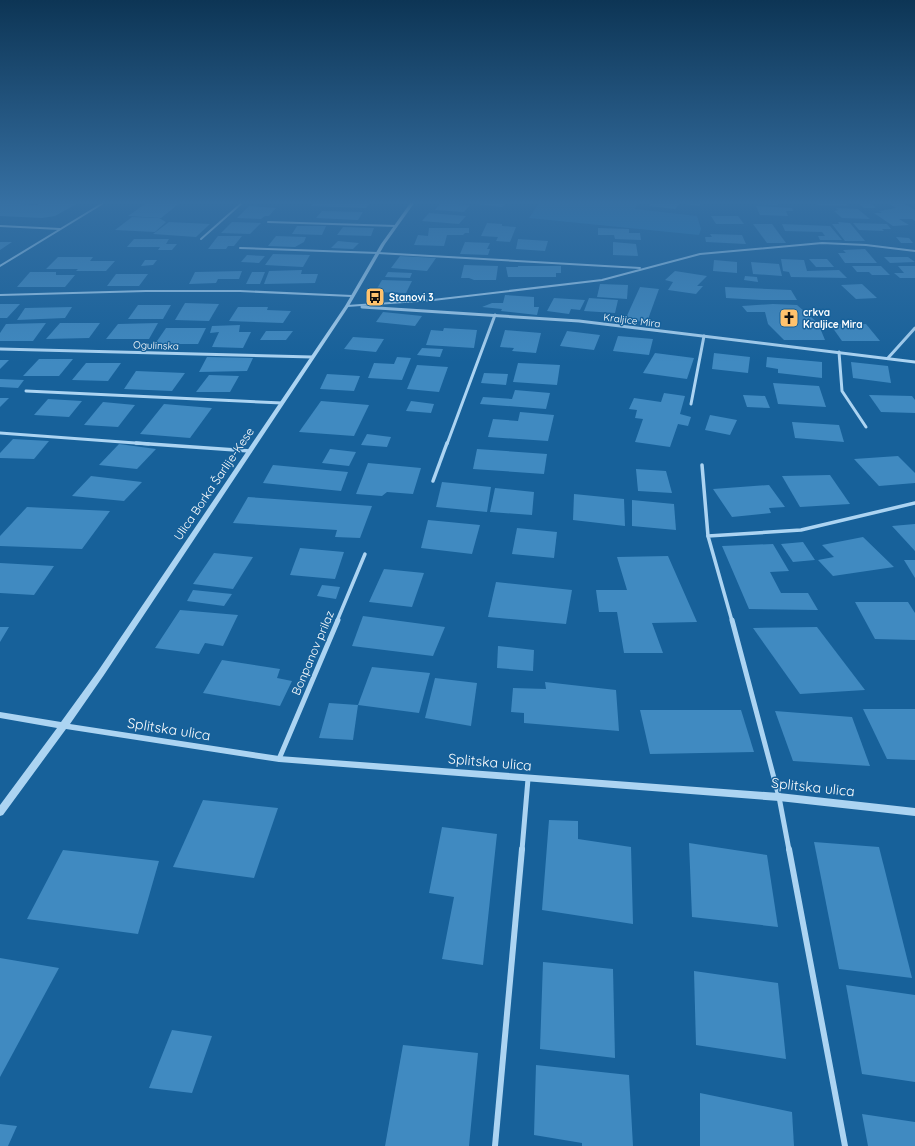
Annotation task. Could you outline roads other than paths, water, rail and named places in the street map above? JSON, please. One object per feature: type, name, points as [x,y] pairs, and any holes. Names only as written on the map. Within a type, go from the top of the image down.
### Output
[{"type":"street","points":[[0,266],[17,255]]},
{"type":"street","name":"Ulica Borka Šarlije-Kese","points":[[0,812],[64,725],[250,451],[347,306],[377,255]]},
{"type":"street","points":[[422,255],[644,268]]},
{"type":"street","points":[[347,306],[433,300],[602,280],[694,255]]},
{"type":"street","points":[[0,295],[146,291],[240,291],[352,296]]},
{"type":"street","name":"Kraljice Mira","points":[[347,306],[495,314],[579,321],[915,362]]},
{"type":"street","points":[[433,481],[495,314]]},
{"type":"street","points":[[888,358],[915,328]]},
{"type":"street","points":[[691,404],[704,336]]},
{"type":"street","name":"Ogulinska","points":[[0,349],[312,357]]},
{"type":"street","points":[[839,352],[842,391],[866,427]]},
{"type":"street","points":[[26,391],[282,403]]},
{"type":"street","points":[[0,433],[250,451]]},
{"type":"street","points":[[702,465],[708,536],[744,661],[779,797],[845,1146]]},
{"type":"street","points":[[708,536],[801,530],[915,503]]},
{"type":"street","name":"Bonpanov prilaz","points":[[279,759],[365,554]]},
{"type":"street","name":"Splitska ulica","points":[[0,715],[279,759],[779,797],[915,812]]},
{"type":"street","points":[[495,1146],[528,779]]},
{"type":"place","name":"Stanovi 3","points":[[375,297]]},
{"type":"place","name":"crkva Kraljice Mira","points":[[789,318]]}]
